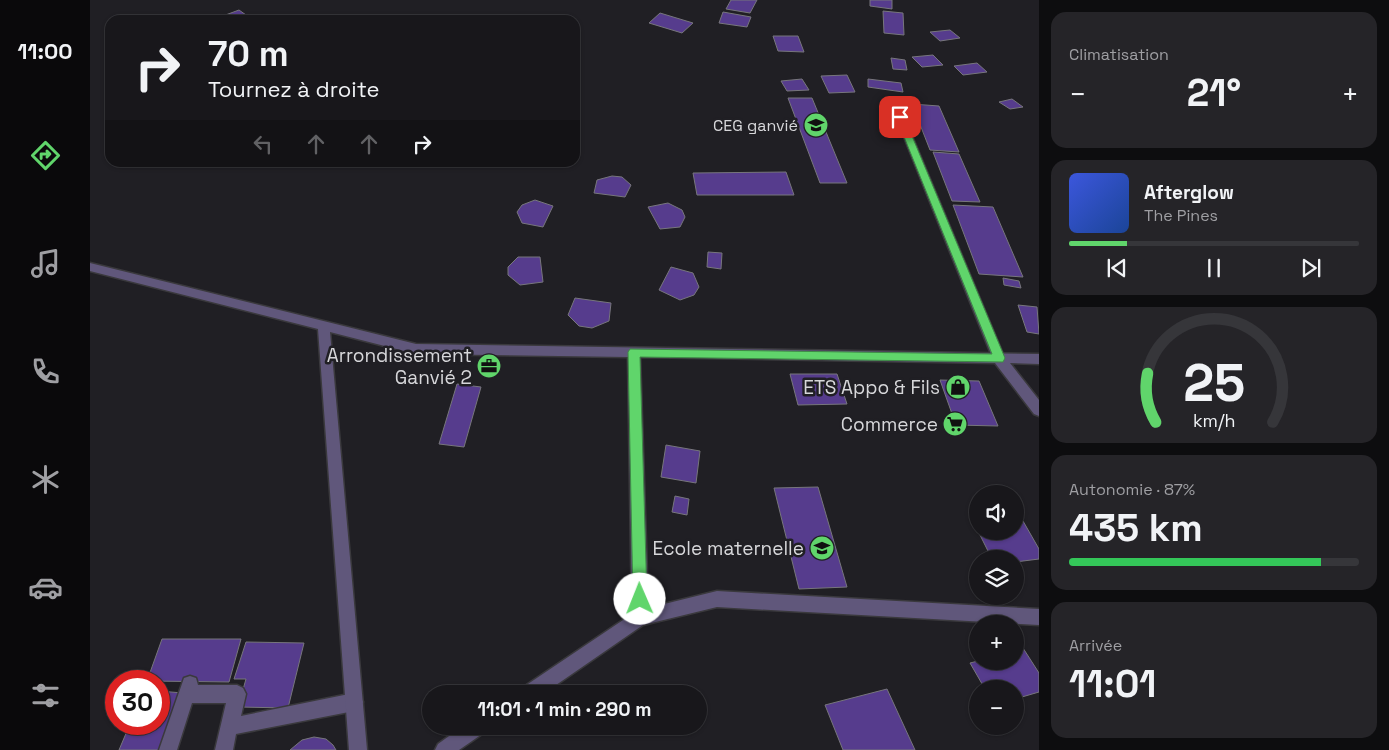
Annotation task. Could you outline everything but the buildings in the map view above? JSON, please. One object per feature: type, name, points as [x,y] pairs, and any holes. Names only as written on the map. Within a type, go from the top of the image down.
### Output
[{"type":"street","points":[[900,117],[999,358],[1039,410]]},
{"type":"street","points":[[90,267],[416,349],[1039,359]]},
{"type":"street","points":[[324,326],[358,750]]},
{"type":"street","points":[[634,352],[640,618]]},
{"type":"street","points":[[541,685],[640,618],[717,599],[1039,617]]},
{"type":"street","points":[[168,750],[188,689],[237,694],[224,750]]},
{"type":"street","points":[[230,727],[354,702]]},
{"type":"street","points":[[444,750],[466,735]]},
{"type":"place","name":"CEG ganvié","points":[[816,125]]},
{"type":"place","name":"Arrondissement Ganvié 2","points":[[489,366]]},
{"type":"place","name":"ETS Appo & Fils","points":[[958,387]]},
{"type":"place","name":"Commerce","points":[[955,424]]},
{"type":"place","name":"Ecole maternelle","points":[[822,548]]},
{"type":"route","points":[[640,599],[634,352],[999,358],[900,117]]}]
